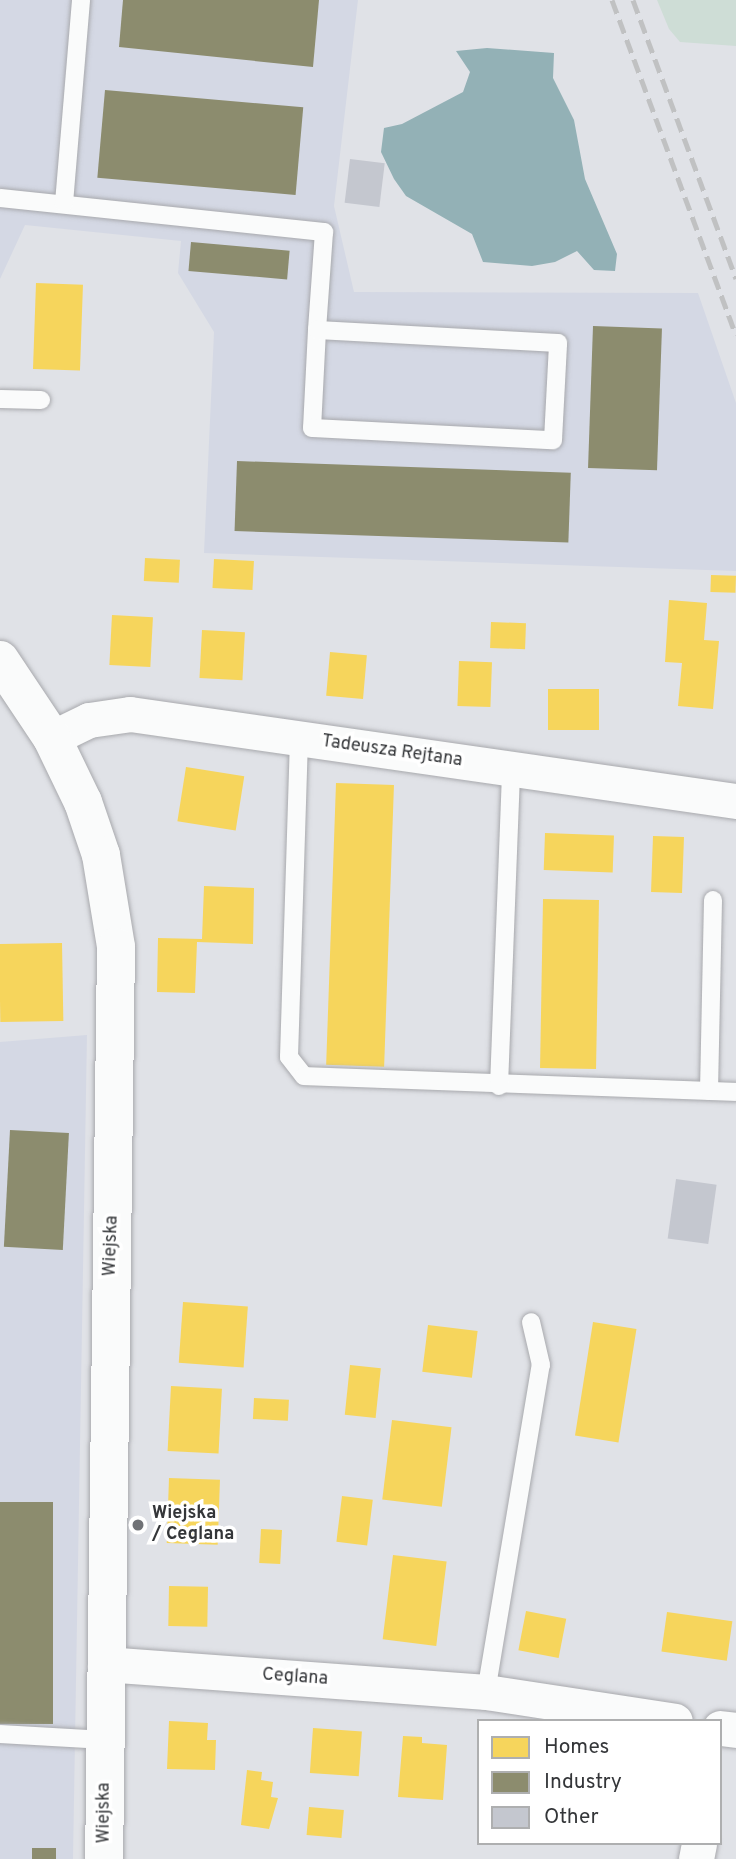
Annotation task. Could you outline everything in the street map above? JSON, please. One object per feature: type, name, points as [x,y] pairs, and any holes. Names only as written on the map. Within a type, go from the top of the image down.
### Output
[{"type":"street","name":"Wiejska","points":[[0,660],[69,768],[101,855],[116,947],[104,1859]]},
{"type":"street","name":"Tadeusza Rejtana","points":[[52,738],[89,720],[131,713],[736,801]]},
{"type":"street","name":"Ceglana","points":[[105,1664],[486,1692],[662,1719]]},
{"type":"lane","points":[[64,203],[81,0]]},
{"type":"lane","points":[[0,198],[324,232],[317,330],[312,428],[553,440],[558,343],[317,330]]},
{"type":"lane","points":[[0,399],[41,400]]},
{"type":"lane","points":[[299,739],[289,1057],[304,1076],[499,1086],[736,1092]]},
{"type":"lane","points":[[499,1086],[511,769]]},
{"type":"lane","points":[[709,1091],[713,900]]},
{"type":"lane","points":[[486,1692],[541,1365],[531,1322]]},
{"type":"lane","points":[[0,1734],[105,1740]]},
{"type":"shaded area","points":[[0,0],[358,0],[334,206],[354,292],[698,293],[736,403],[736,571],[204,553],[214,332],[178,273],[181,241],[25,225],[0,279]]},
{"type":"shaded area","points":[[657,0],[736,0],[736,46],[680,42],[669,29]]},
{"type":"shaded area","points":[[87,1035],[73,1859],[0,1859],[0,1042]]},
{"type":"water","points":[[487,48],[554,53],[553,78],[574,120],[585,179],[617,254],[615,271],[594,270],[577,251],[555,262],[532,266],[483,262],[472,234],[406,196],[394,179],[381,152],[384,128],[402,124],[463,92],[470,72],[456,51]]},
{"type":"building: Homes","points":[[36,283],[83,285],[80,371],[33,369]]},
{"type":"building: Homes","points":[[145,558],[180,560],[179,583],[144,581]]},
{"type":"building: Homes","points":[[214,559],[254,561],[252,590],[212,588]]},
{"type":"building: Homes","points":[[711,575],[736,576],[735,593],[710,592]]},
{"type":"building: Homes","points":[[669,600],[707,603],[704,640],[719,641],[713,709],[678,706],[682,663],[665,662]]},
{"type":"building: Homes","points":[[112,615],[153,617],[150,667],[109,665]]},
{"type":"building: Homes","points":[[491,622],[526,623],[525,649],[490,648]]},
{"type":"building: Homes","points":[[202,630],[245,632],[242,680],[199,678]]},
{"type":"building: Homes","points":[[330,652],[367,655],[363,699],[326,696]]},
{"type":"building: Homes","points":[[459,661],[492,662],[490,707],[457,706]]},
{"type":"building: Homes","points":[[548,689],[599,689],[599,730],[548,730]]},
{"type":"building: Homes","points":[[186,767],[244,776],[236,831],[177,821]]},
{"type":"building: Homes","points":[[336,783],[394,785],[384,1067],[326,1065]]},
{"type":"building: Homes","points":[[545,833],[614,835],[613,872],[544,870]]},
{"type":"building: Homes","points":[[653,836],[684,837],[682,893],[651,892]]},
{"type":"building: Homes","points":[[204,886],[254,888],[253,944],[197,942],[195,993],[157,992],[158,938],[202,939]]},
{"type":"building: Homes","points":[[543,899],[599,900],[596,1069],[540,1068]]},
{"type":"building: Homes","points":[[62,943],[63,1021],[0,1022],[0,944]]},
{"type":"building: Homes","points":[[183,1302],[248,1307],[244,1367],[179,1363]]},
{"type":"building: Homes","points":[[593,1322],[636,1329],[618,1442],[575,1436]]},
{"type":"building: Homes","points":[[428,1325],[478,1331],[472,1378],[422,1372]]},
{"type":"building: Homes","points":[[350,1365],[381,1368],[376,1418],[345,1415]]},
{"type":"building: Homes","points":[[171,1386],[222,1389],[219,1454],[168,1451]]},
{"type":"building: Homes","points":[[254,1398],[289,1400],[288,1421],[253,1419]]},
{"type":"building: Homes","points":[[392,1420],[452,1427],[442,1507],[382,1499]]},
{"type":"building: Homes","points":[[169,1478],[220,1480],[218,1545],[167,1543]]},
{"type":"building: Homes","points":[[342,1496],[373,1500],[367,1545],[336,1542]]},
{"type":"building: Homes","points":[[261,1529],[282,1530],[280,1564],[259,1563]]},
{"type":"building: Homes","points":[[393,1555],[447,1562],[436,1646],[383,1639]]},
{"type":"building: Homes","points":[[169,1586],[208,1587],[207,1627],[168,1626]]},
{"type":"building: Homes","points":[[526,1611],[566,1619],[559,1658],[518,1650]]},
{"type":"building: Homes","points":[[667,1612],[732,1621],[727,1661],[661,1652]]},
{"type":"building: Homes","points":[[169,1721],[208,1723],[207,1740],[216,1740],[215,1770],[167,1769]]},
{"type":"building: Homes","points":[[313,1728],[362,1731],[359,1776],[310,1773]]},
{"type":"building: Homes","points":[[403,1736],[422,1737],[422,1743],[447,1745],[443,1800],[398,1797]]},
{"type":"building: Homes","points":[[247,1770],[262,1772],[261,1780],[273,1782],[271,1797],[278,1798],[269,1829],[241,1825]]},
{"type":"building: Homes","points":[[309,1807],[344,1810],[341,1838],[307,1835]]},
{"type":"building: Industry","points":[[123,0],[319,0],[313,67],[119,47]]},
{"type":"building: Industry","points":[[105,90],[303,107],[296,195],[97,178]]},
{"type":"building: Industry","points":[[191,242],[290,251],[287,280],[188,271]]},
{"type":"building: Industry","points":[[593,326],[662,328],[657,470],[588,468]]},
{"type":"building: Industry","points":[[237,461],[571,473],[568,543],[235,531]]},
{"type":"building: Industry","points":[[10,1130],[69,1133],[63,1250],[4,1247]]},
{"type":"building: Industry","points":[[0,1502],[53,1502],[53,1724],[0,1724]]},
{"type":"building: Industry","points":[[32,1848],[56,1848],[56,1859],[32,1859]]},
{"type":"building: Other","points":[[350,159],[385,163],[379,207],[345,203]]},
{"type":"building: Other","points":[[676,1179],[717,1185],[708,1244],[668,1238]]},
{"type":"railway","points":[[612,0],[736,335]]},
{"type":"railway","points":[[633,0],[736,279]]},
{"type":"place","name":"Wiejska / Ceglana","points":[[138,1525]]}]
